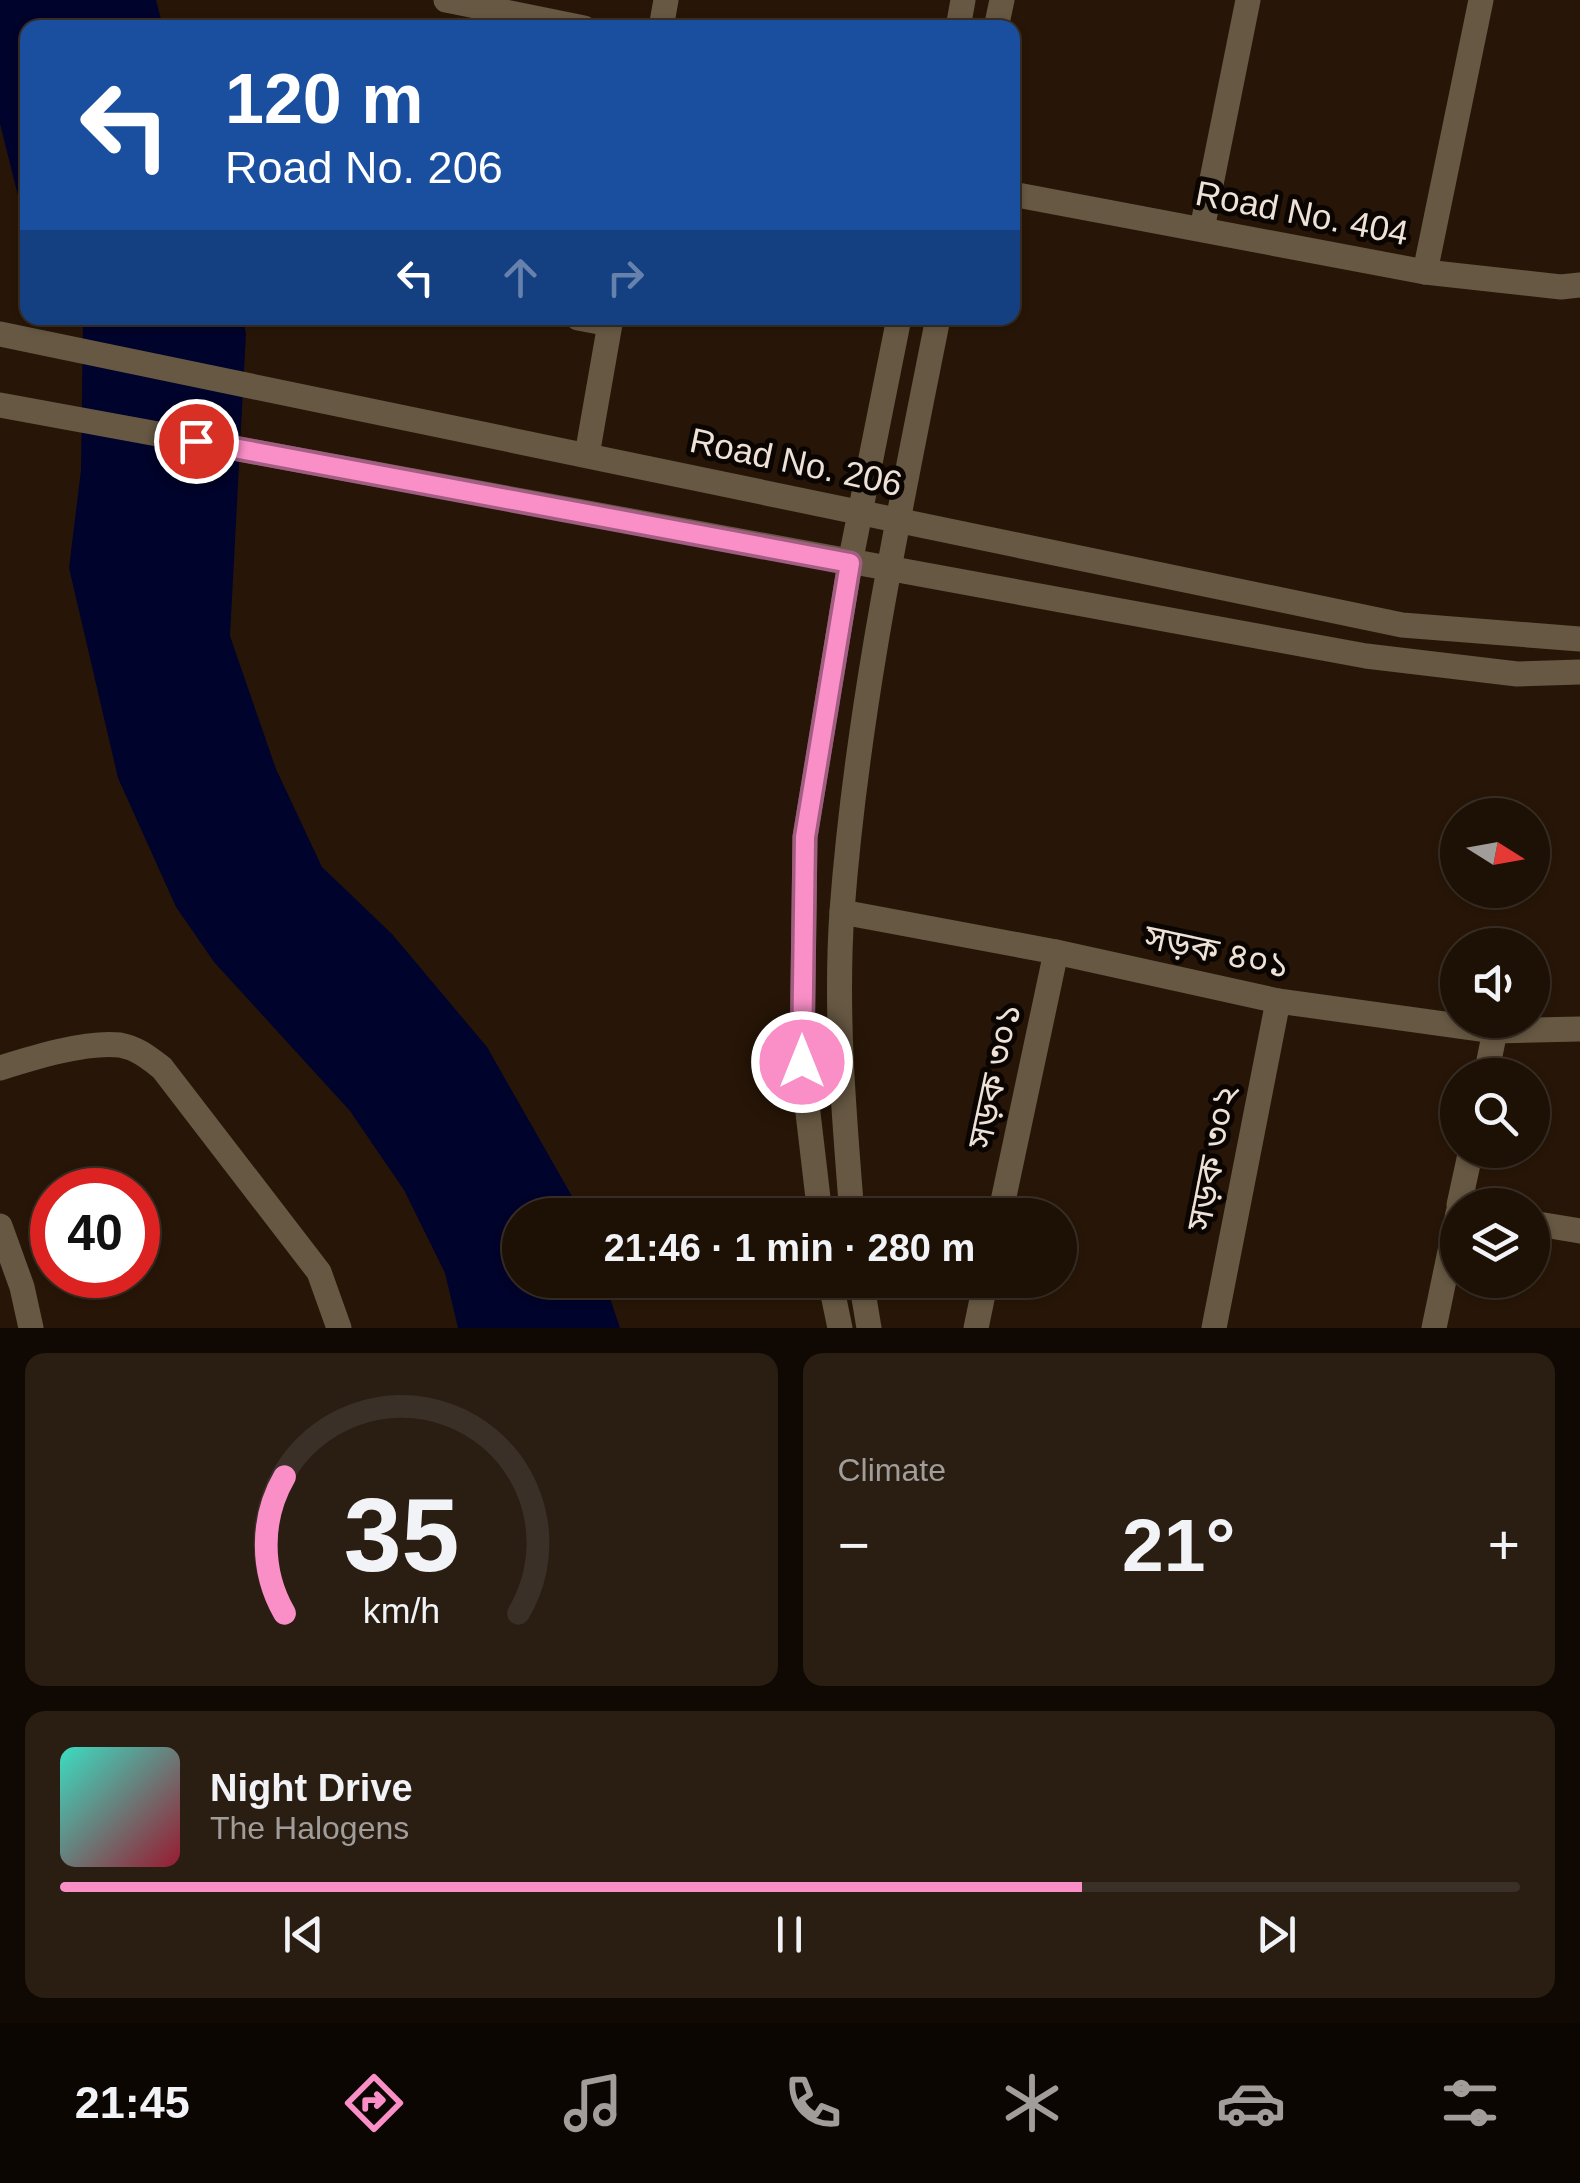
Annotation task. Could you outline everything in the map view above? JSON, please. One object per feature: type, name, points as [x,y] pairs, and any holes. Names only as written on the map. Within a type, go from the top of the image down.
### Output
[{"type":"street","points":[[446,0],[545,20]]},
{"type":"street","points":[[1202,229],[1248,0]]},
{"type":"street","points":[[1424,272],[1481,0]]},
{"type":"street","name":"Road No. 404","points":[[1020,195],[1424,272],[1562,287],[1580,285]]},
{"type":"street","points":[[587,455],[609,325]]},
{"type":"street","points":[[818,1198],[802,1062],[805,837],[850,563],[898,325]]},
{"type":"street","points":[[851,1198],[839,1042],[842,912],[886,570],[937,325]]},
{"type":"street","name":"Road No. 206","points":[[6,335],[1402,624],[1580,638]]},
{"type":"street","points":[[2,405],[1366,656],[1517,674],[1580,672]]},
{"type":"street","name":"সড়ক ৪০১","points":[[842,912],[1056,952],[1278,1001],[1440,1023]]},
{"type":"street","name":"সড়ক ৩০১","points":[[1004,1198],[1056,952]]},
{"type":"street","name":"সড়ক ৩০২","points":[[1214,1328],[1278,1001]]},
{"type":"street","name":"সড়ক ৪০১","points":[[1550,1029],[1580,1028]]},
{"type":"street","points":[[0,1068],[31,1058],[94,1047],[120,1046],[144,1053],[162,1068],[319,1272],[339,1328]]},
{"type":"street","points":[[0,1226],[22,1287],[31,1328]]},
{"type":"street","points":[[1550,1226],[1580,1231]]},
{"type":"street","points":[[834,1298],[840,1328]]},
{"type":"street","points":[[864,1298],[869,1328]]},
{"type":"street","points":[[976,1328],[982,1298]]},
{"type":"street","points":[[1434,1328],[1440,1298]]},
{"type":"water","points":[[0,0],[156,0],[161,20],[20,20],[20,203],[0,124]]},
{"type":"water","points":[[83,325],[244,325],[230,636],[276,769],[322,867],[392,934],[487,1047],[573,1198],[502,1198],[502,1298],[610,1298],[620,1328],[458,1328],[445,1273],[404,1190],[350,1111],[214,962],[176,907],[118,778],[69,568],[81,470]]},
{"type":"route","points":[[196,441],[850,563],[805,837],[802,1062]]}]
